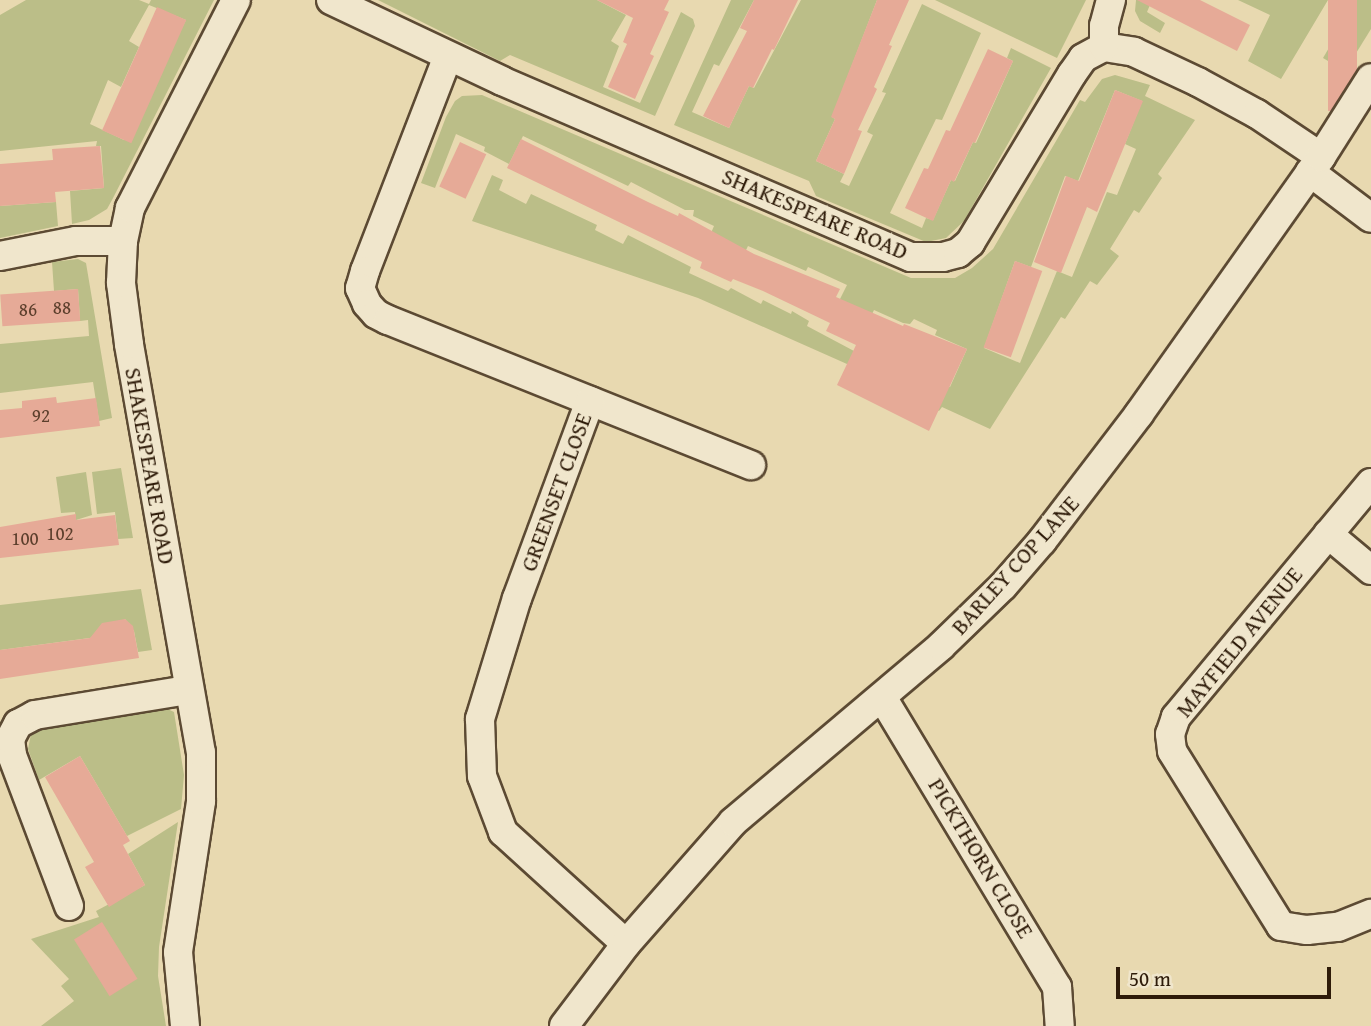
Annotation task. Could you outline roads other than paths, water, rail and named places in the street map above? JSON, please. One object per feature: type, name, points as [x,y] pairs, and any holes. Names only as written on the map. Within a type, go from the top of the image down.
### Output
[{"type":"street","name":"SHAKESPEARE ROAD","points":[[185,1026],[178,952],[201,801],[201,765],[129,344],[121,283],[123,242],[130,208],[236,0]]},
{"type":"street","name":"SHAKESPEARE ROAD","points":[[331,0],[448,56],[896,252],[924,258],[951,255],[970,243],[1072,74],[1083,58],[1104,47]]},
{"type":"street","points":[[1111,0],[1104,26],[1104,47],[1134,52],[1257,114],[1371,218]]},
{"type":"street","name":"GREENSET CLOSE","points":[[448,56],[360,288],[366,304],[387,320],[590,401],[517,598],[480,719],[482,776],[503,832],[626,944]]},
{"type":"street","name":"BARLEY COP LANE","points":[[564,1026],[626,944],[733,822],[882,697],[974,615],[1042,541],[1110,455],[1316,165],[1371,78]]},
{"type":"street","points":[[0,256],[76,241],[123,242]]},
{"type":"street","points":[[590,401],[751,465]]},
{"type":"street","name":"MAYFIELD AVENUE","points":[[1371,482],[1176,717],[1170,734],[1172,751],[1281,926],[1307,930],[1338,927],[1371,914]]},
{"type":"street","points":[[1328,534],[1371,570]]},
{"type":"street","points":[[69,906],[12,755],[10,739],[18,724],[35,715],[188,690]]},
{"type":"street","name":"PICKTHORN CLOSE","points":[[882,697],[1057,987],[1059,1026]]}]
